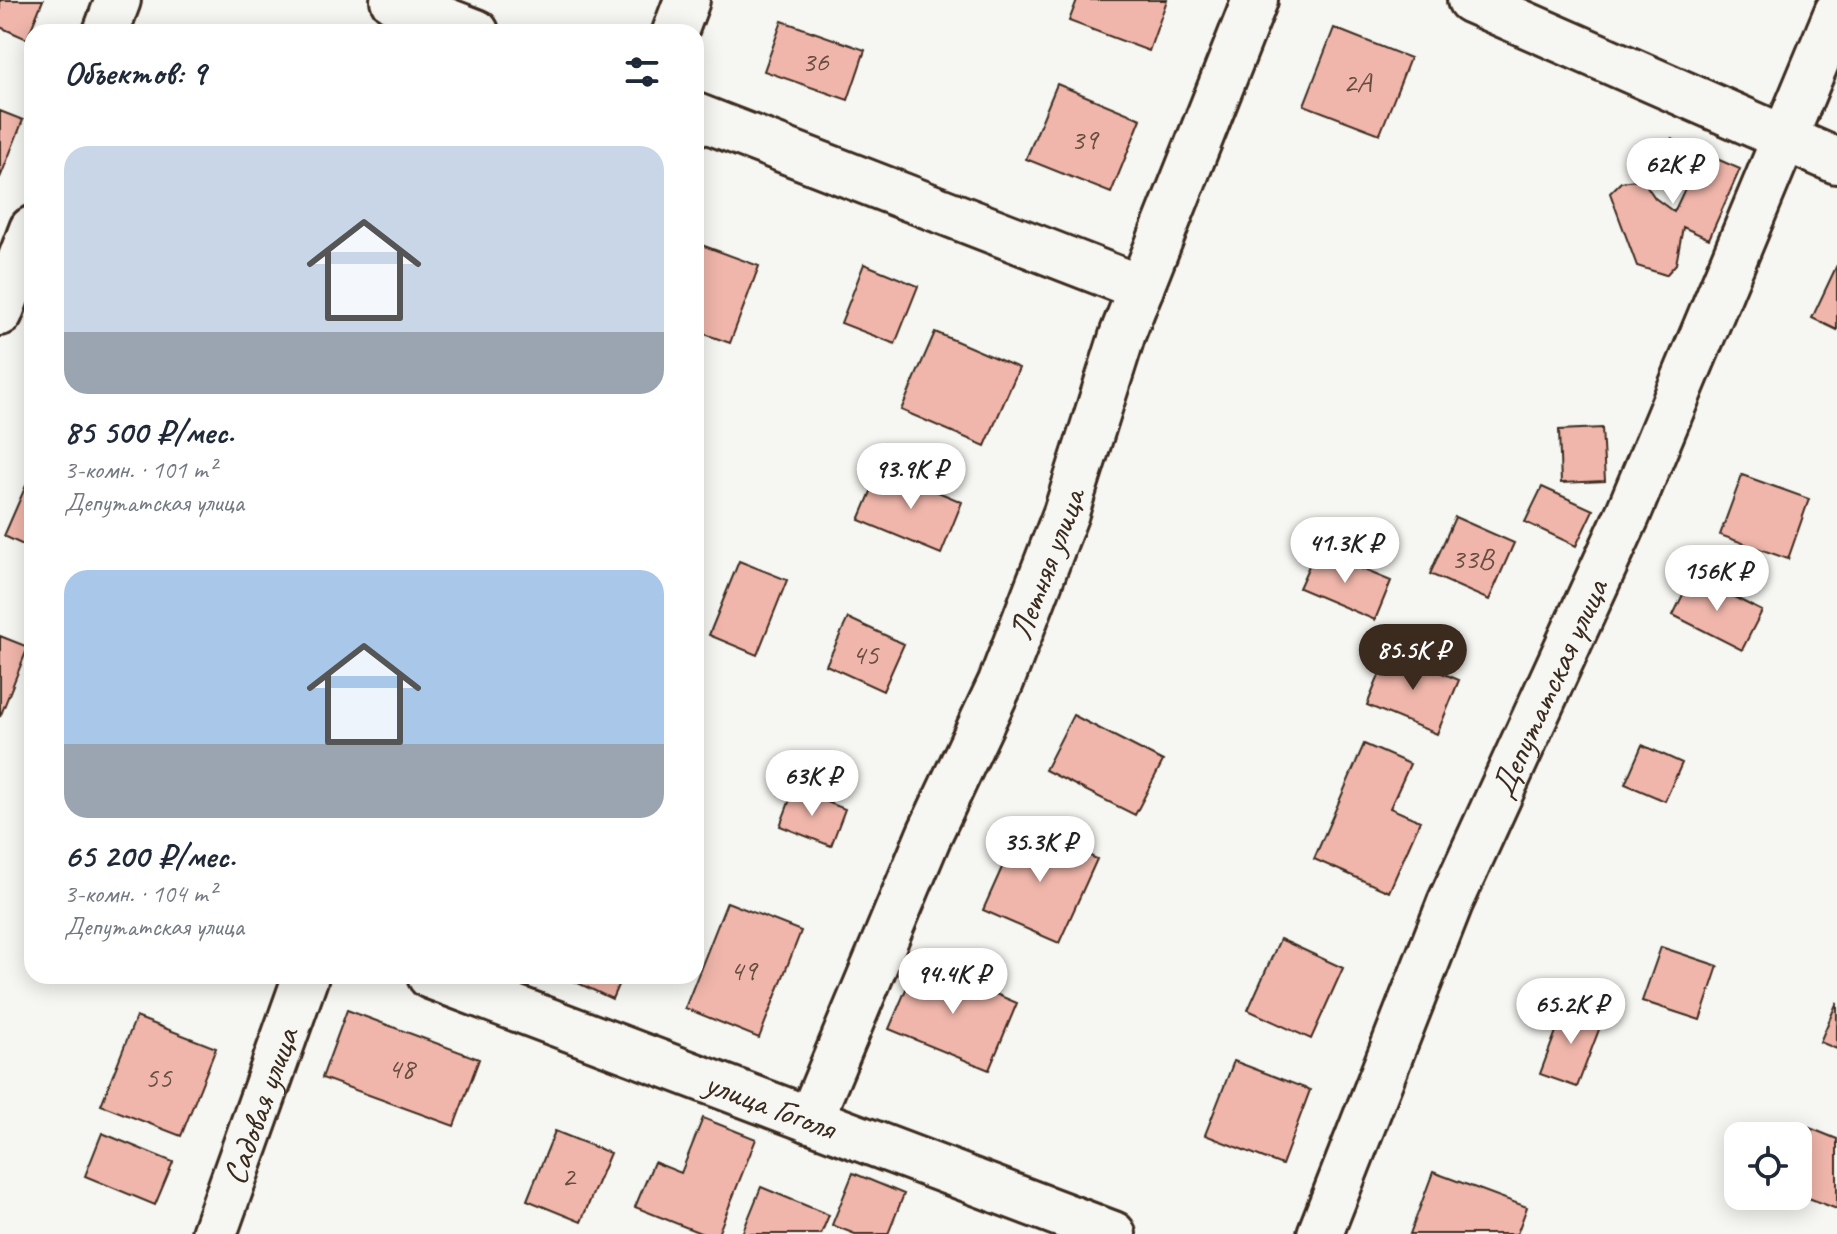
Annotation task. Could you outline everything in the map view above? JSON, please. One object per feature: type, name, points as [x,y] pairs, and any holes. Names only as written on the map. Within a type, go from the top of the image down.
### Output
[{"type":"street","points":[[109,24],[118,0]]},
{"type":"street","points":[[393,0],[455,24]]},
{"type":"street","points":[[678,24],[687,0]]},
{"type":"street","name":"Летняя улица","points":[[810,1120],[930,833],[1001,682],[1066,513],[1123,333],[1255,0]]},
{"type":"street","points":[[1470,0],[1837,161]]},
{"type":"street","name":"Депутатская улица","points":[[1320,1234],[1450,903],[1628,514],[1837,12]]},
{"type":"street","points":[[704,119],[1141,288]]},
{"type":"street","points":[[0,313],[24,250]]},
{"type":"street","name":"Садовая улица","points":[[214,1234],[303,984]]},
{"type":"street","name":"улица Гоголя","points":[[451,984],[1113,1234]]},
{"type":"building","points":[[0,0],[43,0],[33,24],[24,24],[24,38],[0,27]]},
{"type":"building","points":[[1077,0],[1167,0],[1149,51],[1069,21]]},
{"type":"building","points":[[782,21],[865,50],[848,100],[764,71]]},
{"type":"building","points":[[1334,28],[1410,58],[1380,134],[1304,105]]},
{"type":"building","points":[[1057,84],[1141,119],[1111,193],[1026,159]]},
{"type":"building","points":[[0,111],[23,120],[0,178]]},
{"type":"building","points":[[1671,139],[1740,169],[1709,239],[1683,227],[1676,264],[1666,275],[1637,266],[1610,193],[1621,182],[1642,179],[1655,198],[1674,212],[1688,182],[1657,169]]},
{"type":"building","points":[[704,246],[759,266],[730,343],[704,334]]},
{"type":"building","points":[[864,264],[918,286],[895,344],[841,323]]},
{"type":"building","points":[[1837,265],[1837,330],[1812,318]]},
{"type":"building","points":[[935,332],[1019,368],[985,446],[901,410]]},
{"type":"building","points":[[1602,428],[1605,481],[1561,483],[1559,430]]},
{"type":"building","points":[[881,468],[962,502],[941,554],[859,520]]},
{"type":"building","points":[[1742,475],[1809,499],[1788,559],[1720,535]]},
{"type":"building","points":[[1542,487],[1593,510],[1576,546],[1525,522]]},
{"type":"building","points":[[24,490],[24,545],[4,536]]},
{"type":"building","points":[[1455,517],[1514,543],[1489,600],[1430,574]]},
{"type":"building","points":[[1316,550],[1391,581],[1375,620],[1299,588]]},
{"type":"building","points":[[739,561],[787,580],[757,655],[709,635]]},
{"type":"building","points":[[1692,576],[1762,611],[1742,650],[1673,615]]},
{"type":"building","points":[[848,618],[904,644],[883,691],[826,665]]},
{"type":"building","points":[[0,636],[24,645],[24,657],[0,717]]},
{"type":"building","points":[[1389,651],[1459,680],[1437,734],[1367,705]]},
{"type":"building","points":[[1073,715],[1163,761],[1135,815],[1045,770]]},
{"type":"building","points":[[1364,744],[1410,764],[1390,808],[1420,821],[1389,892],[1314,859]]},
{"type":"building","points":[[1642,745],[1682,763],[1665,801],[1625,784]]},
{"type":"building","points":[[794,789],[845,809],[831,846],[780,826]]},
{"type":"building","points":[[1021,825],[1097,859],[1059,943],[983,910]]},
{"type":"building","points":[[727,902],[801,931],[759,1038],[685,1008],[695,984],[704,984],[704,960]]},
{"type":"building","points":[[1280,939],[1343,968],[1311,1039],[1248,1010]]},
{"type":"building","points":[[1661,947],[1718,966],[1700,1020],[1642,1001]]},
{"type":"building","points":[[918,961],[1017,1003],[989,1070],[889,1029]]},
{"type":"building","points":[[580,984],[619,984],[612,999]]},
{"type":"building","points":[[1837,1002],[1837,1049],[1820,1042]]},
{"type":"building","points":[[1566,1005],[1603,1019],[1577,1087],[1540,1074]]},
{"type":"building","points":[[347,1010],[479,1059],[454,1126],[322,1078]]},
{"type":"building","points":[[136,1017],[216,1048],[181,1136],[101,1105]]},
{"type":"building","points":[[1234,1061],[1310,1090],[1282,1165],[1205,1135]]},
{"type":"building","points":[[703,1118],[756,1139],[718,1234],[703,1234],[635,1207],[654,1162],[681,1173]]},
{"type":"building","points":[[1812,1129],[1837,1139],[1837,1209],[1812,1199]]},
{"type":"building","points":[[555,1131],[610,1153],[581,1222],[527,1200]]},
{"type":"building","points":[[102,1133],[173,1162],[155,1205],[85,1176]]},
{"type":"building","points":[[1433,1172],[1527,1207],[1517,1234],[1410,1234]]},
{"type":"building","points":[[853,1173],[904,1194],[888,1234],[855,1234],[832,1225]]},
{"type":"building","points":[[761,1187],[829,1215],[821,1234],[742,1234]]}]
